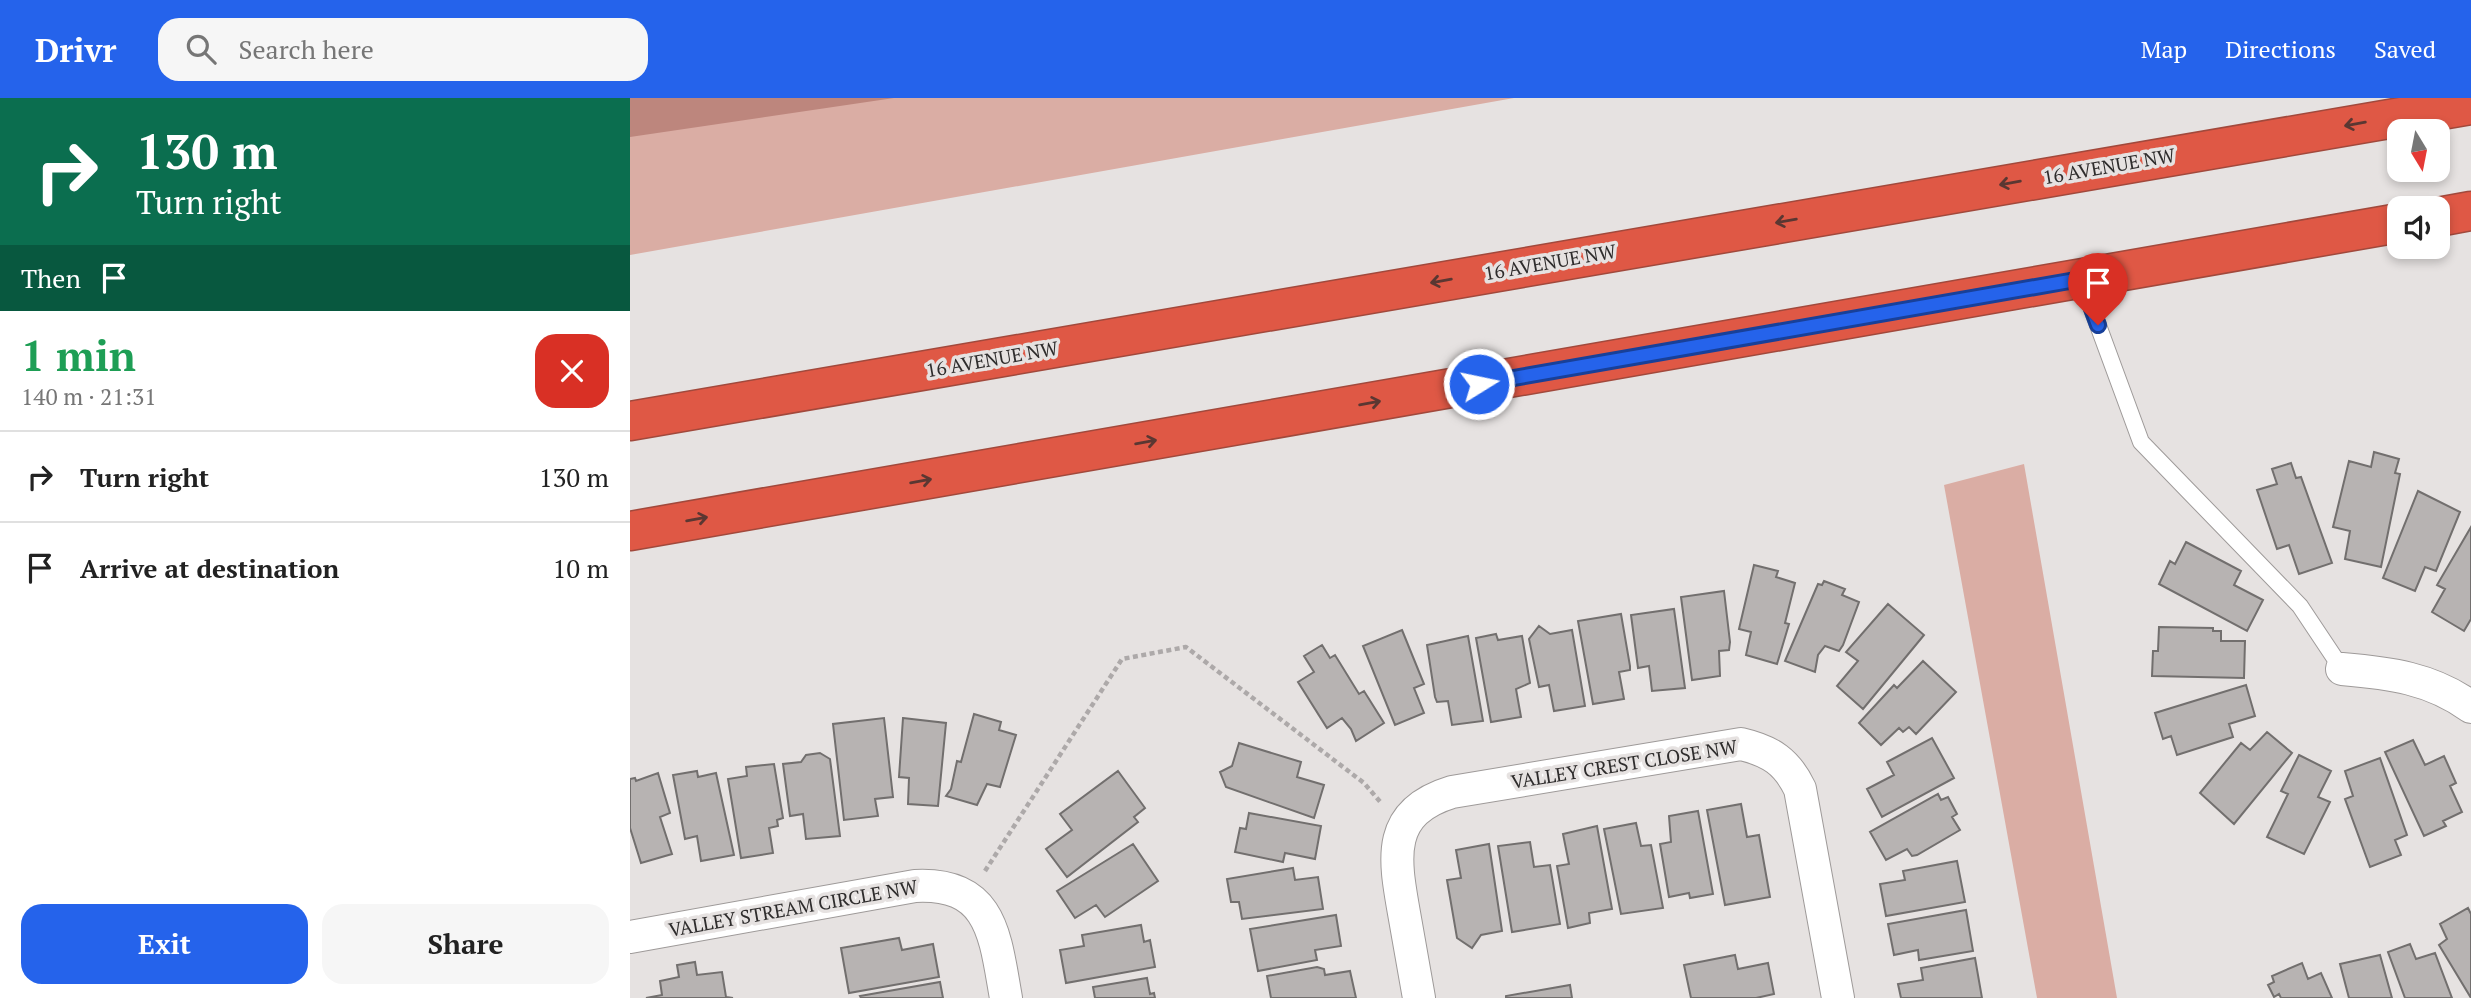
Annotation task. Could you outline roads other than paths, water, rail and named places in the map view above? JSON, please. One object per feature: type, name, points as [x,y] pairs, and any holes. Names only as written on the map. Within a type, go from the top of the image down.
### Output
[{"type":"highway","name":"16 AVENUE NW","points":[[630,421],[2471,104]]},
{"type":"highway","points":[[2450,215],[2471,211]]},
{"type":"highway","points":[[630,531],[2387,225]]},
{"type":"street","points":[[2342,669],[2390,673],[2418,679],[2456,696],[2471,707]]},
{"type":"street","name":"VALLEY CREST CLOSE NW","points":[[1419,998],[1395,865],[1402,829],[1422,805],[1452,792],[1730,744],[1741,744],[1770,753],[1786,764],[1800,789],[1838,998]]},
{"type":"street","name":"VALLEY STREAM CIRCLE NW","points":[[630,937],[937,884],[968,896],[981,907],[995,935],[1006,998]]},
{"type":"lane","points":[[2081,279],[2141,442],[2300,606],[2342,669]]}]
